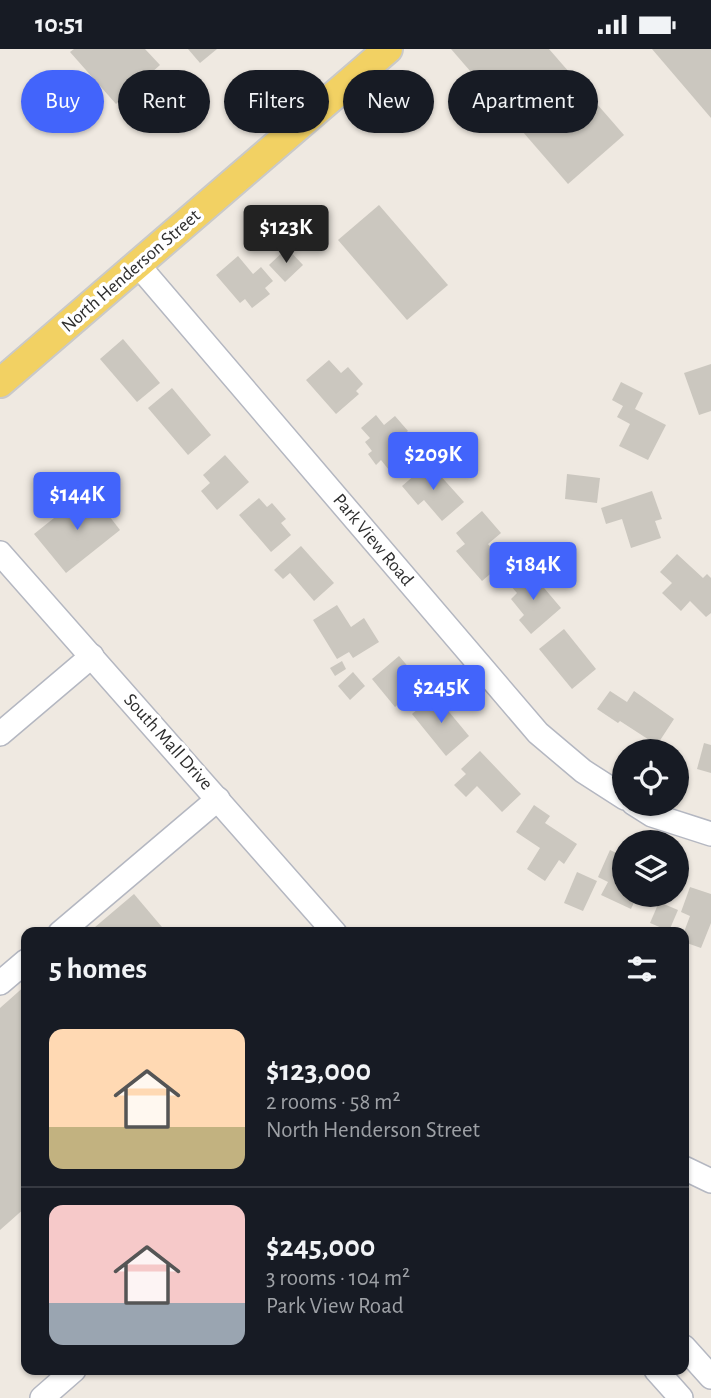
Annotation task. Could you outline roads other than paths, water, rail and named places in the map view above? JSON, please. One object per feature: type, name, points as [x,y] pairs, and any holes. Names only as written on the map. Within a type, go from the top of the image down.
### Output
[{"type":"main road","name":"North Henderson Street","points":[[0,383],[388,49]]},
{"type":"street","name":"Park View Road","points":[[138,265],[538,733],[583,771],[612,790]]},
{"type":"street","name":"South Mall Drive","points":[[0,552],[330,927]]},
{"type":"street","points":[[0,734],[92,656]]},
{"type":"street","points":[[67,927],[218,799]]},
{"type":"street","points":[[655,816],[711,834]]},
{"type":"street","points":[[0,983],[21,965]]},
{"type":"street","points":[[689,1170],[711,1181]]},
{"type":"street","points":[[689,1353],[711,1377]]},
{"type":"street","points":[[42,1398],[68,1375]]},
{"type":"street","points":[[660,1375],[681,1398]]}]
